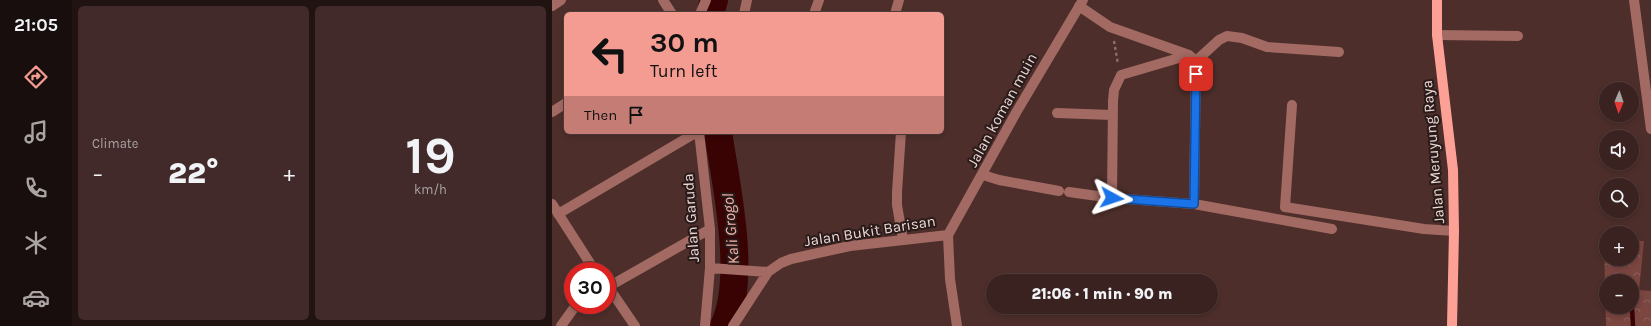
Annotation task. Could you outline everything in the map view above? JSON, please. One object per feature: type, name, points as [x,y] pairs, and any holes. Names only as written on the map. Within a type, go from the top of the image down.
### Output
[{"type":"main road","name":"Jalan Meruyung Raya","points":[[1437,0],[1437,35],[1453,170],[1454,232],[1452,326]]},
{"type":"street","points":[[552,6],[562,0]]},
{"type":"street","points":[[663,0],[671,12]]},
{"type":"street","points":[[701,12],[706,0]]},
{"type":"street","points":[[744,12],[747,0]]},
{"type":"street","points":[[815,12],[819,0]]},
{"type":"street","points":[[896,12],[899,0]]},
{"type":"street","points":[[1634,0],[1648,80],[1651,129]]},
{"type":"street","points":[[1081,3],[1110,27],[1192,58]]},
{"type":"street","name":"Jalan koman muin","points":[[948,235],[983,175],[1017,111],[1081,3]]},
{"type":"street","points":[[1437,35],[1518,36]]},
{"type":"street","points":[[1112,198],[1113,94],[1121,75],[1192,58],[1227,36],[1242,38],[1267,47],[1339,52]]},
{"type":"street","points":[[1192,58],[1194,204]]},
{"type":"street","points":[[552,112],[564,104]]},
{"type":"street","points":[[1292,105],[1285,207],[1424,229],[1454,232]]},
{"type":"street","points":[[1057,113],[1112,115]]},
{"type":"street","points":[[558,214],[695,134]]},
{"type":"street","name":"Jalan Garuda","points":[[698,134],[710,229],[710,268],[705,326]]},
{"type":"street","points":[[901,134],[897,206],[903,240]]},
{"type":"street","points":[[983,175],[1000,180],[1064,191],[1112,198],[1194,204],[1332,228]]},
{"type":"street","points":[[552,204],[589,262]]},
{"type":"street","points":[[616,282],[710,229]]},
{"type":"street","points":[[948,235],[950,279],[957,326]]},
{"type":"street","name":"Jalan Bukit Barisan","points":[[733,326],[768,272],[776,266],[791,259],[850,246],[948,235]]},
{"type":"street","points":[[710,268],[768,272]]},
{"type":"street","points":[[616,298],[635,326]]},
{"type":"street","points":[[561,326],[570,314]]},
{"type":"path","points":[[1110,27],[1121,75]]},
{"type":"green space","points":[[1639,241],[1644,241],[1639,290],[1639,274],[1605,274],[1605,266],[1639,266]]},
{"type":"green space","points":[[1639,290],[1651,291],[1651,326],[1606,326],[1606,314],[1639,314]]},
{"type":"waterway","name":"Kali Grogol","points":[[711,12],[714,0]]},
{"type":"waterway","name":"Kali Grogol","points":[[718,134],[733,230],[734,257],[734,282],[731,306],[724,326]]},
{"type":"waterway","points":[[1632,314],[1633,326]]},
{"type":"route","points":[[1112,198],[1194,204],[1196,74]]}]
